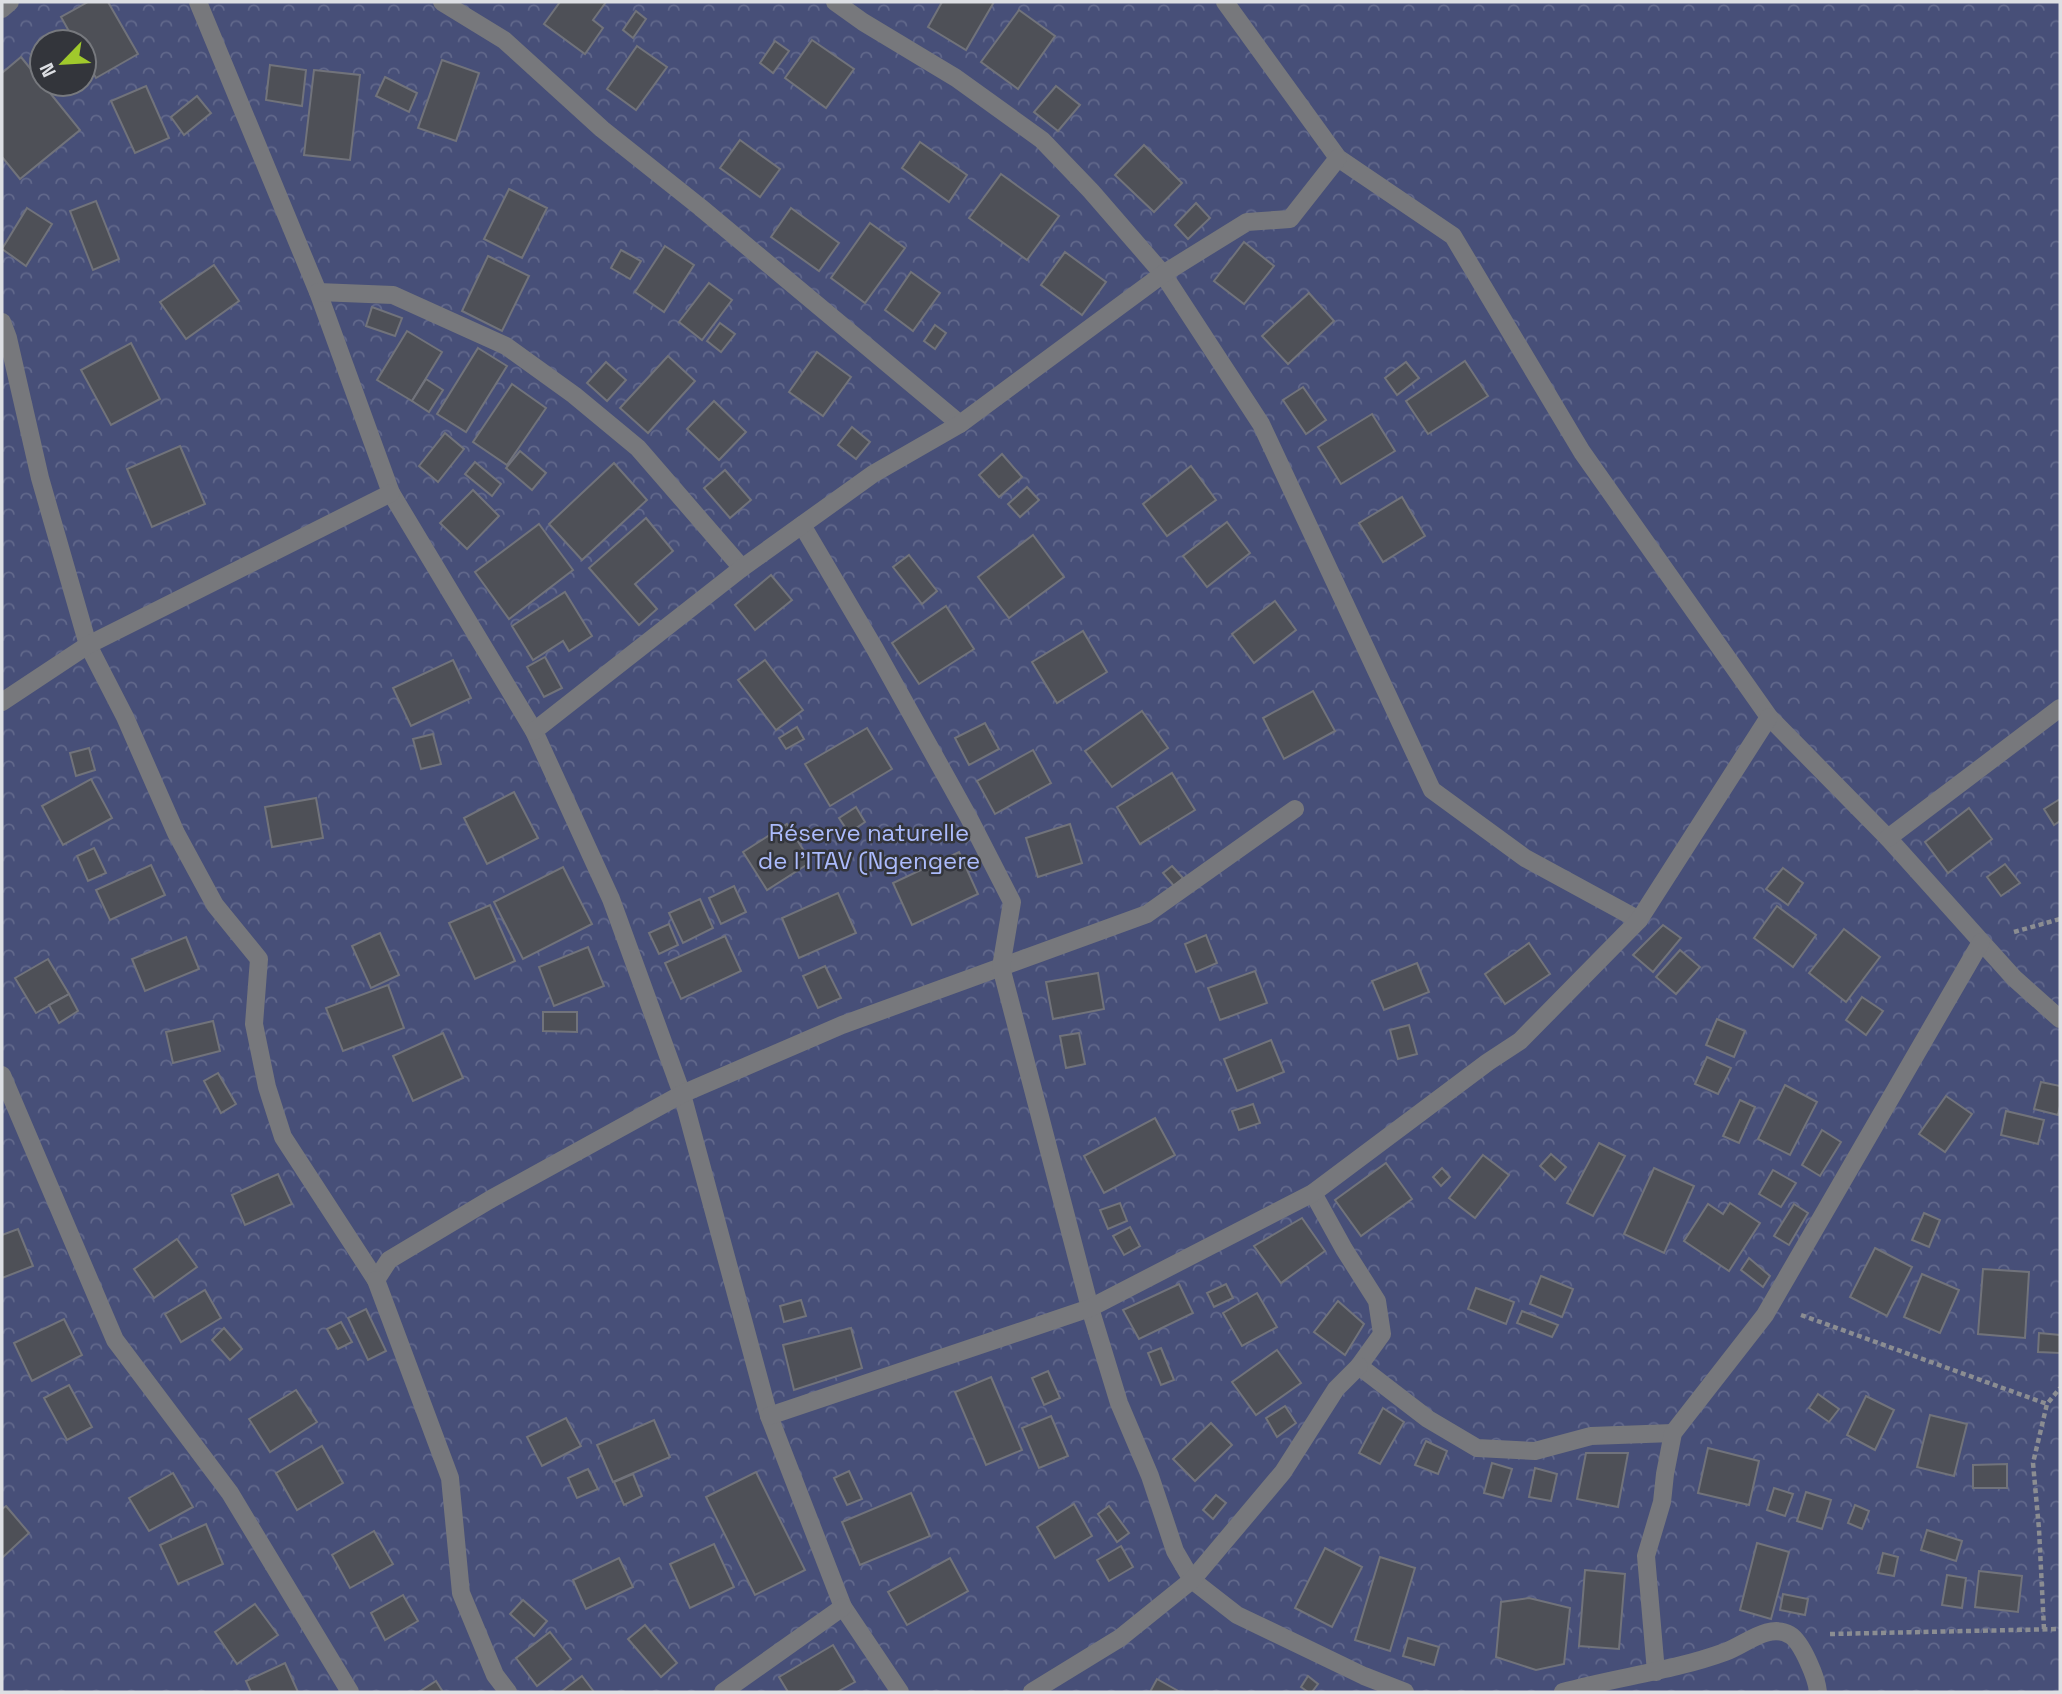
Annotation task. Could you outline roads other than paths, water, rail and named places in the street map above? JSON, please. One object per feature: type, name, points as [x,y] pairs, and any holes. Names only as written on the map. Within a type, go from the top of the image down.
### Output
[{"type":"street","points":[[2,9],[10,2]]},
{"type":"street","points":[[198,2],[317,292],[391,493],[534,731],[611,899],[682,1094],[769,1416],[843,1607],[900,1692]]},
{"type":"street","points":[[442,2],[504,40],[602,129],[700,207],[960,424]]},
{"type":"street","points":[[835,2],[956,78],[1042,140],[1091,191],[1163,274],[1261,425],[1432,790],[1525,858],[1639,920]]},
{"type":"street","points":[[1224,2],[1338,158],[1453,236],[1582,452],[1769,717],[1888,838],[2014,978],[2060,1019]]},
{"type":"street","points":[[534,731],[742,568],[873,474],[960,424],[1163,274],[1247,222],[1290,219],[1338,158]]},
{"type":"street","points":[[317,292],[393,295],[506,346],[574,395],[638,447],[742,568]]},
{"type":"street","points":[[2,322],[40,478],[88,645],[125,717],[176,833],[215,905],[258,959],[254,1024],[267,1087],[283,1137],[376,1280],[450,1478],[461,1592],[495,1675],[508,1692]]},
{"type":"street","points":[[2,702],[88,645],[391,493]]},
{"type":"street","points":[[802,525],[962,806],[1012,902],[1001,967],[1090,1308],[1119,1403],[1150,1476],[1175,1551],[1192,1580],[1237,1615],[1364,1676],[1405,1692]]},
{"type":"street","points":[[1888,838],[2060,708]]},
{"type":"street","points":[[769,1416],[1090,1308],[1313,1193],[1468,1076],[1520,1041],[1639,920],[1769,717]]},
{"type":"street","points":[[376,1280],[389,1259],[491,1199],[682,1094],[842,1025],[1147,914],[1295,809]]},
{"type":"street","points":[[1656,1672],[1646,1556],[1662,1502],[1672,1433],[1772,1304],[1982,942]]},
{"type":"street","points":[[2,1075],[115,1339],[230,1493],[350,1692]]},
{"type":"street","points":[[1032,1692],[1120,1637],[1192,1580],[1283,1472],[1336,1389],[1359,1366],[1382,1334],[1377,1301],[1313,1193]]},
{"type":"street","points":[[1359,1366],[1428,1419],[1477,1448],[1535,1451],[1591,1436],[1672,1433]]},
{"type":"street","points":[[723,1692],[843,1607]]},
{"type":"street","points":[[1563,1692],[1604,1681],[1656,1672],[1726,1652],[1771,1630],[1791,1635],[1817,1679],[1818,1692]]},
{"type":"park label","name":"Réserve naturelle de l'ITAV (Ngengere","points":[[869,846]]}]
